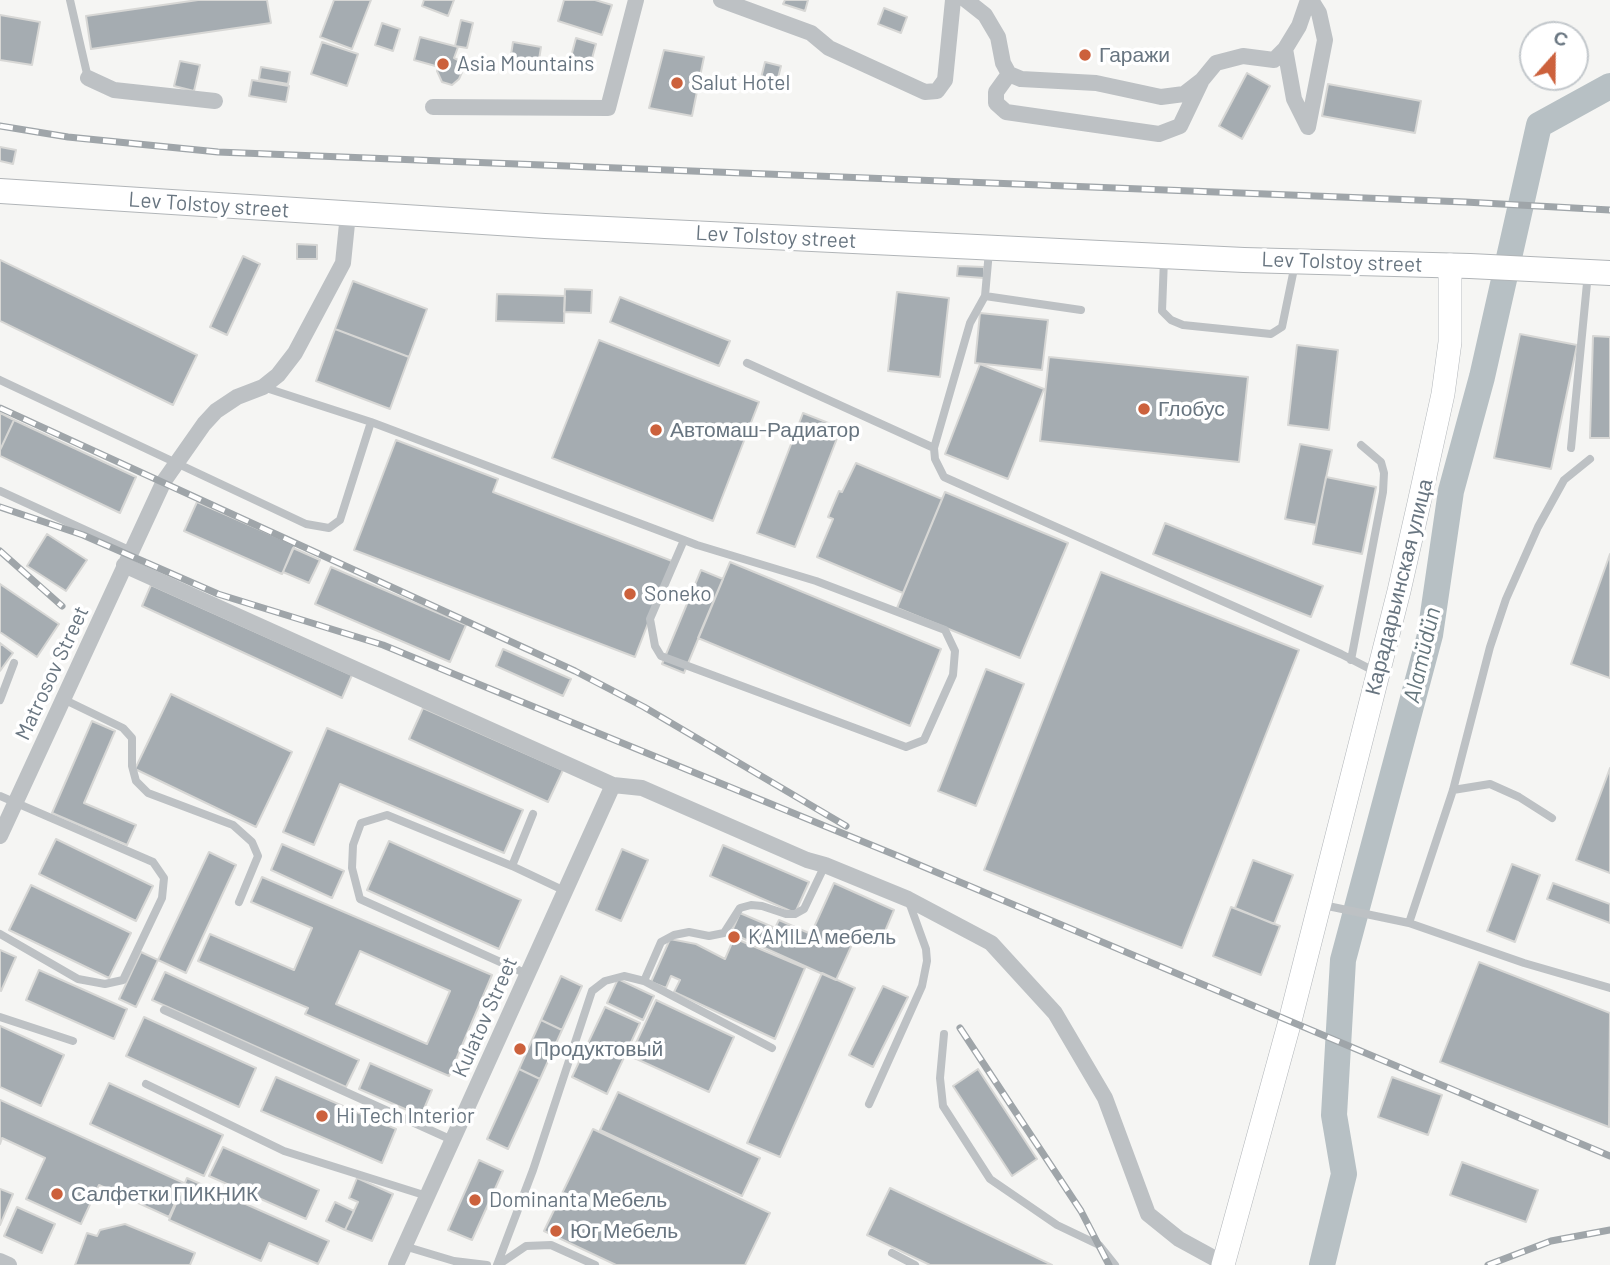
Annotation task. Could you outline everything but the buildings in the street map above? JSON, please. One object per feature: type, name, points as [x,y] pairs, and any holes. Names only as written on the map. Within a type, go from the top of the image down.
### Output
[{"type":"main road","name":"Lev Tolstoy street","points":[[0,191],[348,214],[989,247],[1599,272]]},
{"type":"street","points":[[433,107],[608,108],[636,0]]},
{"type":"street","points":[[721,0],[811,33],[829,48],[925,92],[937,91],[945,80],[953,0]]},
{"type":"street","points":[[966,0],[985,15],[998,37],[1003,63],[1009,74],[1021,79],[1096,83],[1161,97],[1184,94],[1202,80],[1216,63],[1243,56],[1274,60],[1285,49],[1299,26],[1309,0]]},
{"type":"street","points":[[1285,49],[1294,99],[1308,127],[1325,40],[1319,13],[1309,0]]},
{"type":"street","points":[[1009,74],[996,92],[996,103],[1006,112],[1159,134],[1180,125],[1202,80]]},
{"type":"street","points":[[88,78],[114,90],[215,101]]},
{"type":"street","points":[[263,387],[278,375],[295,353],[343,263],[348,214]]},
{"type":"street","name":"Карадарьинская улица","points":[[1223,1264],[1290,1021],[1326,906],[1443,394],[1460,266]]},
{"type":"street","name":"Matrosov Street","points":[[0,836],[7,800],[63,699],[175,464],[216,411],[237,397],[263,387]]},
{"type":"street","points":[[128,558],[612,785],[642,789],[807,860],[908,899],[991,943],[1055,1013],[1105,1098],[1148,1214],[1179,1238],[1223,1264]]},
{"type":"street","name":"Kulatov Street","points":[[396,1265],[612,785]]},
{"type":"street","points":[[0,1261],[9,1265]]},
{"type":"lane","points":[[70,0],[88,78]]},
{"type":"lane","points":[[989,247],[985,296],[970,323],[934,448],[935,459],[943,477],[1378,674]]},
{"type":"lane","points":[[1164,254],[1162,311],[1171,320],[1183,325],[1271,334],[1282,327],[1296,261]]},
{"type":"lane","points":[[1571,448],[1599,272]]},
{"type":"lane","points":[[985,296],[1081,310]]},
{"type":"lane","points":[[747,363],[934,448]]},
{"type":"lane","points":[[0,380],[306,524],[329,528],[340,520],[371,422]]},
{"type":"lane","points":[[263,387],[371,422],[684,540],[816,581],[945,630],[955,651],[953,675],[924,740],[906,747],[661,656],[655,646],[650,620],[684,540]]},
{"type":"lane","points":[[1351,660],[1383,492],[1384,473],[1381,462],[1361,445]]},
{"type":"lane","points":[[1409,923],[1453,789],[1490,647],[1506,599],[1538,527],[1564,480],[1590,460]]},
{"type":"lane","points":[[0,491],[128,558]]},
{"type":"lane","points":[[0,700],[14,663]]},
{"type":"lane","points":[[63,699],[123,728],[132,738],[132,766],[136,781],[148,793],[233,825],[252,842],[258,856],[239,902]]},
{"type":"lane","points":[[1453,789],[1490,784],[1519,797],[1552,818]]},
{"type":"lane","points":[[0,934],[78,979],[105,984],[123,980],[162,898],[164,878],[153,862],[7,800]]},
{"type":"lane","points":[[527,974],[360,899],[352,868],[353,845],[361,823],[387,814],[565,891]]},
{"type":"lane","points":[[512,866],[533,814]]},
{"type":"lane","points":[[643,981],[661,942],[674,935],[689,932],[717,936],[724,933],[740,908],[751,905],[786,914],[795,914],[804,909],[825,865]]},
{"type":"lane","points":[[869,1104],[922,986],[927,961],[926,949],[908,899]]},
{"type":"lane","points":[[1326,906],[1409,923],[1524,963],[1610,988]]},
{"type":"lane","points":[[497,1265],[533,1170],[592,991],[605,981],[624,976],[643,981],[772,1048]]},
{"type":"lane","points":[[164,1010],[452,1140]]},
{"type":"lane","points":[[0,1017],[73,1041]]},
{"type":"lane","points":[[944,1034],[940,1077],[943,1106],[990,1179],[1057,1225],[1099,1245],[1115,1265]]},
{"type":"lane","points":[[146,1084],[284,1151],[427,1196]]},
{"type":"lane","points":[[497,1265],[526,1246],[551,1245],[595,1265]]},
{"type":"lane","points":[[404,1246],[454,1261],[487,1265]]},
{"type":"lane","points":[[892,1252],[915,1265]]},
{"type":"waterway","name":"Alamüdün","points":[[1322,1265],[1344,1174],[1334,1115],[1343,960],[1430,635],[1451,491],[1482,377],[1539,125],[1610,86]]},
{"type":"railway","points":[[0,126],[68,137],[218,152],[1610,210]]},
{"type":"railway","points":[[0,408],[575,671],[644,707],[846,826]]},
{"type":"railway","points":[[0,507],[83,535],[218,594],[383,645],[898,856],[1610,1156]]},
{"type":"railway","points":[[0,551],[62,606]]},
{"type":"railway","points":[[960,1028],[1081,1211],[1109,1265]]},
{"type":"railway","points":[[1488,1265],[1551,1241],[1610,1230]]},
{"type":"place","name":"Гаражи","points":[[1085,55]]},
{"type":"place","name":"Asia Mountains","points":[[443,64]]},
{"type":"place","name":"Salut Hotel","points":[[677,83]]},
{"type":"place","name":"Глобус","points":[[1144,409]]},
{"type":"place","name":"Автомаш-Радиатор","points":[[656,430]]},
{"type":"place","name":"Soneko","points":[[630,594]]},
{"type":"place","name":"KAMILA мебель","points":[[734,937]]},
{"type":"place","name":"Продуктовый","points":[[520,1049]]},
{"type":"place","name":"Hi Tech Interior","points":[[322,1116]]},
{"type":"place","name":"Салфетки ПИКНИК","points":[[57,1194]]},
{"type":"place","name":"Dominanta Мебель","points":[[475,1200]]},
{"type":"place","name":"Юг Мебель","points":[[556,1231]]}]
